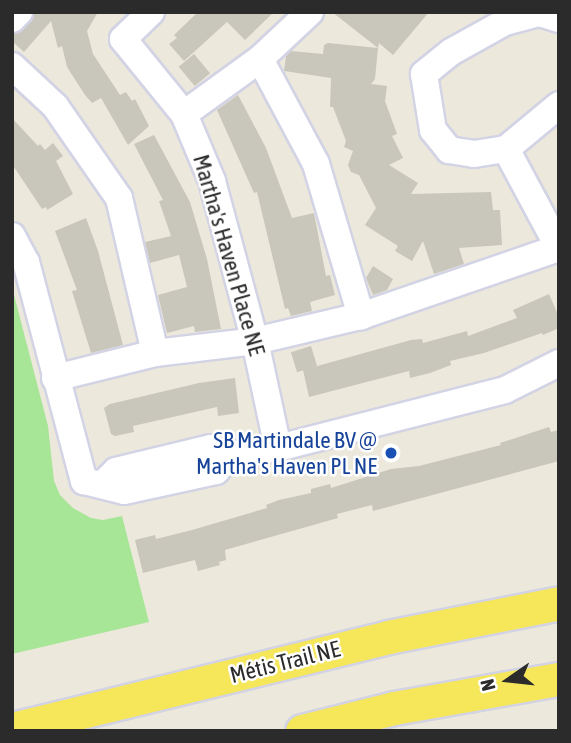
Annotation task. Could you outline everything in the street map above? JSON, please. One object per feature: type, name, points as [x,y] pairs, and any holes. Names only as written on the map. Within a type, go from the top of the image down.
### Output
[{"type":"main road","name":"Métis Trail NE","points":[[12,729],[387,637],[559,603]]},
{"type":"main road","points":[[302,731],[394,708],[559,680]]},
{"type":"street","points":[[12,19],[19,12]]},
{"type":"street","name":"Martha's Haven Place NE","points":[[151,12],[123,38],[184,114],[212,181],[255,341],[278,448]]},
{"type":"street","points":[[184,114],[260,60],[310,12]]},
{"type":"street","points":[[559,19],[539,13],[505,22],[451,52],[424,74],[433,130],[449,150],[474,154],[506,149],[559,105]]},
{"type":"street","points":[[260,60],[316,164],[361,316]]},
{"type":"street","points":[[12,66],[55,106],[119,198],[155,353]]},
{"type":"street","points":[[55,378],[155,353],[255,341],[361,316],[559,248],[506,149]]},
{"type":"street","points":[[12,236],[26,262],[84,481],[124,491],[216,471],[229,455],[278,448],[505,390],[559,363]]},
{"type":"green space","points":[[12,287],[48,426],[54,481],[60,495],[73,508],[91,518],[103,520],[122,516],[149,622],[12,654]]},
{"type":"building","points":[[34,12],[98,12],[87,31],[93,54],[120,95],[126,92],[132,101],[135,99],[149,126],[128,145],[101,98],[92,103],[67,67],[62,46],[58,48],[51,21],[24,52],[12,41],[12,34],[23,30]]},
{"type":"building","points":[[198,12],[274,12],[245,40],[227,22],[184,61],[169,44],[177,38],[174,35]]},
{"type":"building","points":[[332,12],[429,12],[393,55],[379,43],[378,48]]},
{"type":"building","points":[[328,43],[378,48],[375,79],[371,84],[387,86],[385,101],[397,134],[392,136],[403,158],[389,165],[418,183],[411,194],[491,192],[493,210],[500,210],[502,245],[459,248],[464,264],[434,274],[423,241],[412,261],[395,251],[398,246],[365,225],[376,208],[359,175],[351,172],[348,165],[353,151],[344,147],[346,141],[333,107],[330,107],[331,78],[284,71],[286,56],[291,51],[323,54],[324,45]]},
{"type":"building","points":[[194,54],[210,73],[195,86],[179,67]]},
{"type":"building","points":[[238,95],[266,148],[292,218],[314,213],[326,276],[330,275],[335,295],[310,302],[312,311],[291,316],[288,308],[285,309],[257,192],[254,193],[217,110]]},
{"type":"building","points":[[12,118],[38,146],[40,144],[45,150],[53,143],[63,156],[56,161],[73,194],[47,210],[46,207],[42,209],[12,164]]},
{"type":"building","points":[[154,135],[190,202],[207,259],[221,329],[195,332],[194,326],[167,333],[158,295],[187,287],[179,255],[150,263],[145,242],[171,236],[159,201],[163,200],[134,144]]},
{"type":"building","points":[[86,218],[98,251],[123,345],[91,353],[72,291],[77,290],[55,231]]},
{"type":"building","points":[[373,266],[393,279],[387,290],[373,295],[366,278]]},
{"type":"building","points":[[549,294],[559,317],[559,328],[543,335],[542,333],[484,353],[450,361],[451,365],[430,373],[410,378],[409,371],[309,397],[303,370],[411,340],[422,339],[423,343],[467,331],[468,336],[517,318],[513,310]]},
{"type":"building","points":[[311,346],[317,366],[297,372],[291,352]]},
{"type":"building","points":[[235,378],[239,413],[218,416],[217,407],[133,426],[134,432],[115,436],[111,434],[104,408],[110,404],[199,383]]},
{"type":"building","points":[[549,427],[551,432],[559,430],[559,461],[373,511],[372,505],[337,514],[338,518],[225,550],[226,560],[219,562],[220,565],[198,571],[195,560],[143,573],[135,540],[155,535],[156,539],[192,530],[267,508],[266,505],[279,500],[311,493],[311,489],[330,484],[331,488],[391,469],[419,466],[501,445],[500,443]]},
{"type":"place","name":"SB Martindale BV @ Martha's Haven PL NE","points":[[391,453]]}]
